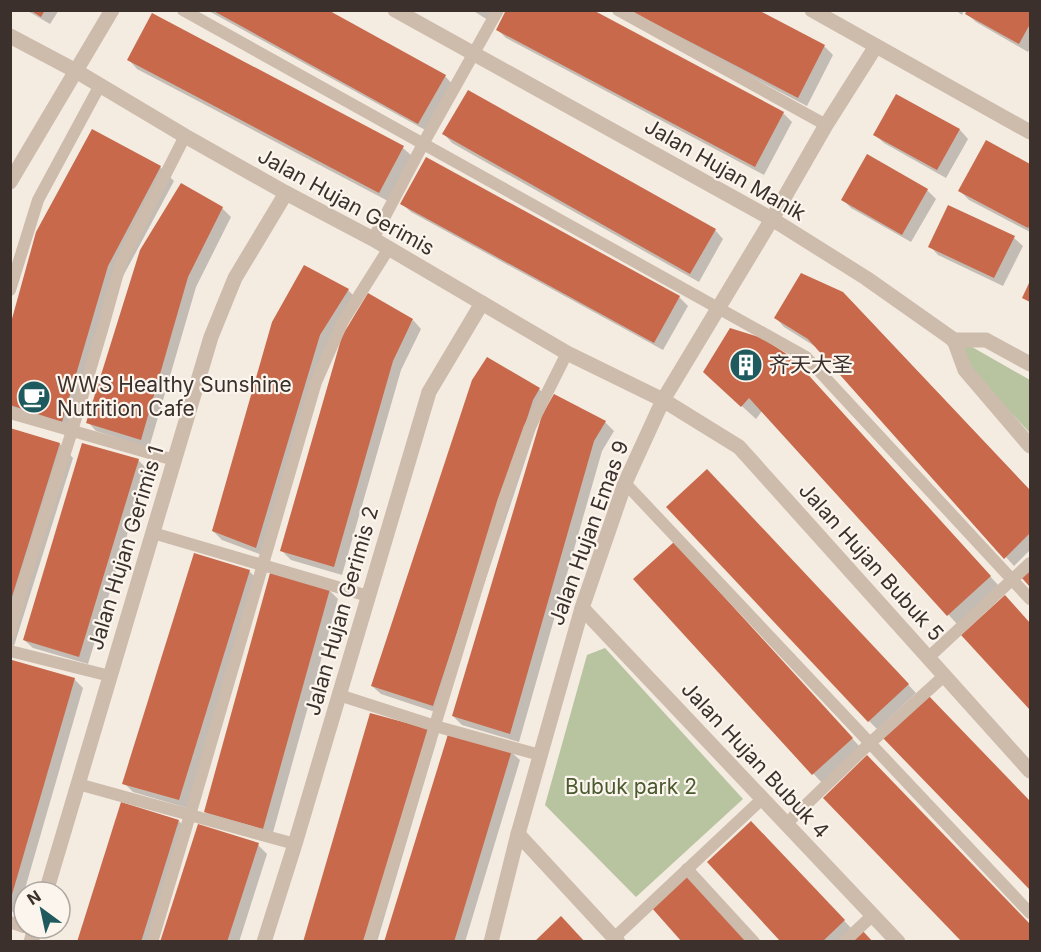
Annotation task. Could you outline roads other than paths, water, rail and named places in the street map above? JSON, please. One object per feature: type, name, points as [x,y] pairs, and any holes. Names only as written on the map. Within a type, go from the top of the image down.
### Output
[{"type":"street","points":[[10,182],[112,10]]},
{"type":"street","name":"Jalan Hujan Manik","points":[[395,10],[772,219],[866,278],[954,340]]},
{"type":"street","points":[[812,10],[1030,132]]},
{"type":"street","name":"Jalan Hujan Gerimis","points":[[10,36],[76,71],[286,193],[389,248],[567,353],[663,400]]},
{"type":"street","name":"Jalan Hujan Emas 9","points":[[491,942],[518,834],[582,608],[625,483],[663,400],[826,125],[876,46]]},
{"type":"street","name":"Jalan Hujan Gerimis 1","points":[[50,880],[211,337],[235,278],[286,193]]},
{"type":"street","name":"Jalan Hujan Gerimis 2","points":[[264,942],[429,392],[482,303]]},
{"type":"street","points":[[1030,364],[986,340],[954,340],[965,370],[1030,446]]},
{"type":"street","name":"Jalan Hujan Bubuk 5","points":[[663,400],[740,447],[1030,771]]},
{"type":"street","name":"Jalan Hujan Bubuk 4","points":[[582,608],[898,942]]},
{"type":"street","points":[[518,834],[616,940]]},
{"type":"lane","points":[[183,10],[806,357],[1030,599]]},
{"type":"lane","points":[[373,239],[498,10]]},
{"type":"lane","points":[[618,10],[826,125]]},
{"type":"lane","points":[[10,290],[38,200],[100,85]]},
{"type":"lane","points":[[10,634],[22,585],[72,431],[121,262],[185,136]]},
{"type":"lane","points":[[152,942],[316,382],[343,321],[389,248]]},
{"type":"lane","points":[[369,942],[503,502],[529,429],[567,353]]},
{"type":"lane","points":[[10,413],[174,460]]},
{"type":"lane","points":[[625,483],[1030,913]]},
{"type":"lane","points":[[153,533],[368,596]]},
{"type":"lane","points":[[929,657],[1030,563]]},
{"type":"lane","points":[[10,651],[110,676]]},
{"type":"lane","points":[[786,824],[944,676]]},
{"type":"lane","points":[[339,696],[540,755]]},
{"type":"lane","points":[[78,784],[295,844]]},
{"type":"lane","points":[[616,940],[762,799]]},
{"type":"lane","points":[[687,869],[754,942]]},
{"type":"lane","points":[[844,942],[873,915]]},
{"type":"place","name":"齐天大圣","points":[[746,365]]},
{"type":"place","name":"WWS Healthy Sunshine Nutrition Cafe","points":[[34,397]]},
{"type":"park label","name":"Bubuk park 2","points":[[631,787]]}]
